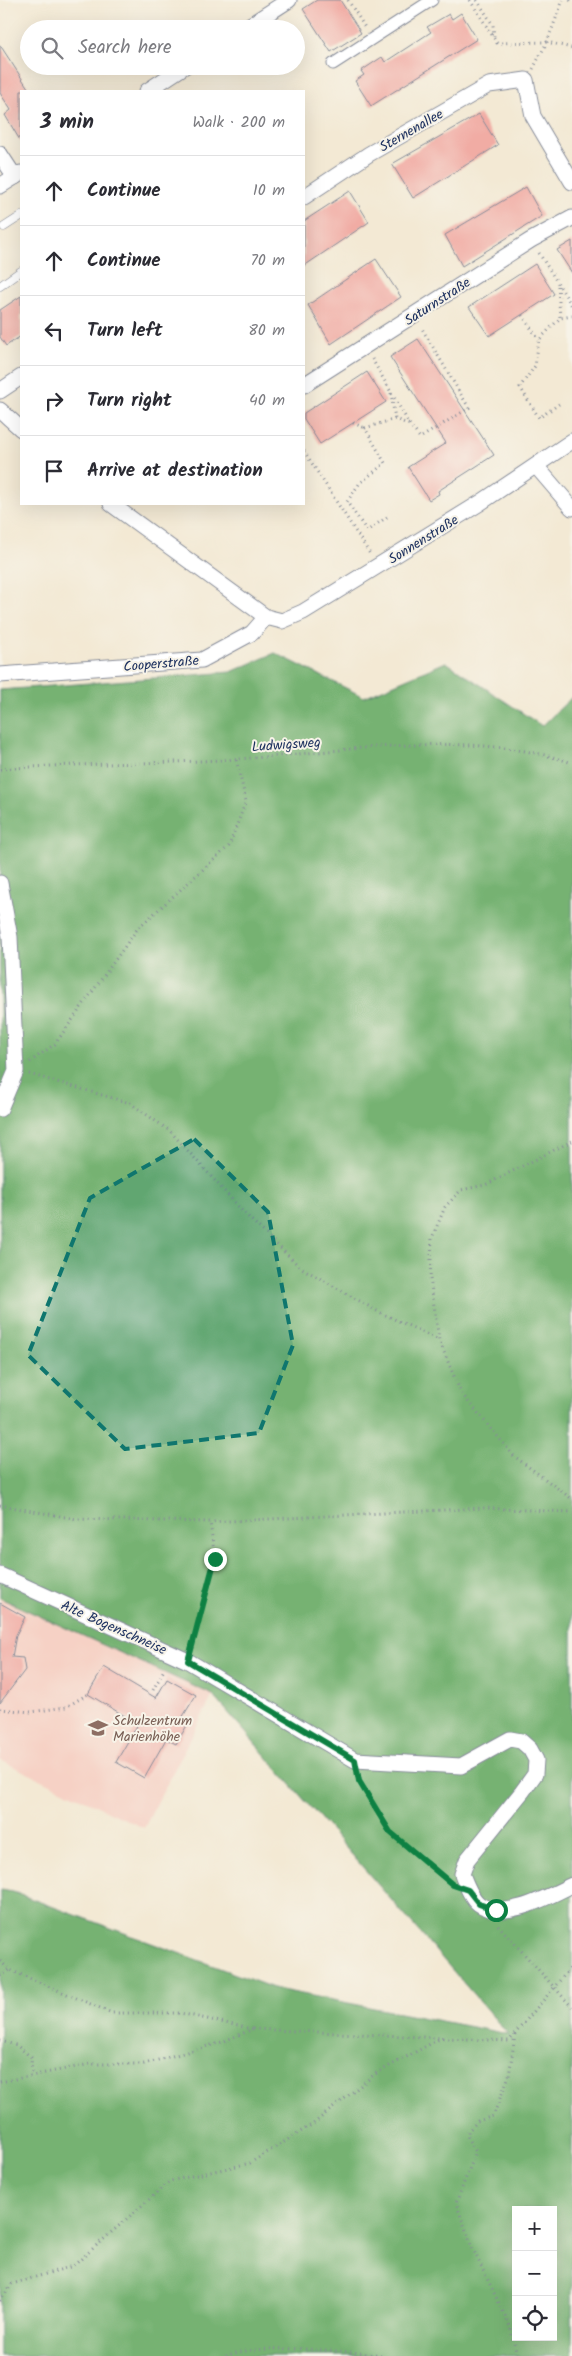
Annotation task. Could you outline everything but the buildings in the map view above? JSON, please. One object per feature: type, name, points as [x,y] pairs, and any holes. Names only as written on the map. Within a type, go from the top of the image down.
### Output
[{"type":"street","points":[[258,20],[289,0]]},
{"type":"street","points":[[333,64],[432,0]]},
{"type":"street","points":[[149,90],[171,75]]},
{"type":"street","points":[[526,80],[533,116],[572,182]]},
{"type":"street","name":"Sternenallee","points":[[305,196],[369,154],[489,85],[526,80]]},
{"type":"street","points":[[0,154],[19,175],[0,186]]},
{"type":"street","name":"Saturnstraße","points":[[305,384],[415,316],[531,240],[572,218]]},
{"type":"street","points":[[0,391],[20,378]]},
{"type":"street","points":[[0,410],[20,428]]},
{"type":"street","name":"Sonnenstraße","points":[[266,617],[282,621],[303,612],[378,567],[536,466],[572,440]]},
{"type":"street","points":[[536,466],[572,508]]},
{"type":"street","points":[[118,506],[266,617]]},
{"type":"street","name":"Cooperstraße","points":[[0,675],[202,660],[252,633],[266,617]]},
{"type":"street","points":[[0,883],[10,936],[16,1071],[0,1109]]},
{"type":"street","name":"Alte Bogenschneise","points":[[0,1575],[188,1661],[355,1760],[461,1766],[510,1739],[521,1741],[530,1749],[536,1760],[535,1774],[467,1860],[462,1874],[468,1890]]},
{"type":"street","points":[[468,1890],[479,1904],[496,1910],[527,1906],[572,1885]]},
{"type":"lane","points":[[4,227],[20,217]]},
{"type":"lane","points":[[0,286],[20,272]]},
{"type":"path","points":[[348,0],[372,39]]},
{"type":"path","points":[[470,0],[497,43],[548,42],[572,48]]},
{"type":"path","points":[[477,0],[493,25],[494,38]]},
{"type":"path","points":[[526,80],[548,42],[563,0]]},
{"type":"path","points":[[531,240],[572,306]]},
{"type":"path","points":[[558,284],[560,318]]},
{"type":"path","points":[[522,315],[538,340]]},
{"type":"path","points":[[371,357],[410,425],[420,438],[469,408],[415,316]]},
{"type":"path","points":[[559,404],[539,418],[520,387],[535,366],[538,340],[560,318],[572,316]]},
{"type":"path","points":[[391,389],[395,419]]},
{"type":"path","points":[[365,428],[395,419],[410,425]]},
{"type":"path","points":[[353,423],[365,428],[385,463],[359,484],[348,502],[367,531],[387,517]]},
{"type":"path","points":[[305,453],[378,567]]},
{"type":"path","name":"Ludwigsweg","points":[[0,769],[67,764],[236,759],[447,743],[546,754],[572,763]]},
{"type":"path","points":[[16,1071],[55,1044],[138,928],[229,846],[246,801],[236,759]]},
{"type":"path","points":[[16,1071],[130,1103],[170,1131],[244,1214],[300,1266],[377,1311],[439,1340]]},
{"type":"path","points":[[572,1141],[486,1185],[461,1190],[445,1207],[432,1238],[430,1278],[439,1340],[461,1393],[514,1456],[572,1499]]},
{"type":"path","points":[[0,1506],[76,1519],[210,1522],[482,1508],[572,1512]]},
{"type":"path","points":[[188,1661],[215,1559],[210,1522]]},
{"type":"path","points":[[153,1690],[173,1654]]},
{"type":"path","points":[[0,1708],[31,1712],[66,1707],[88,1694]]},
{"type":"path","points":[[355,1760],[359,1781],[390,1832],[453,1885],[468,1890]]},
{"type":"path","points":[[479,1904],[572,2007]]},
{"type":"path","points":[[0,1961],[10,1970],[112,2013],[180,2013],[252,2029],[510,2041],[572,1966]]},
{"type":"path","points":[[0,1976],[10,1970]]},
{"type":"path","points":[[0,2082],[91,2064],[144,2064],[222,2042],[252,2029]]},
{"type":"path","points":[[515,2034],[509,2076],[493,2116],[478,2121],[468,2131],[468,2138],[476,2152],[456,2203],[472,2248],[510,2326],[517,2356]]},
{"type":"path","points":[[0,2301],[12,2284],[73,2266],[170,2181],[250,2163],[313,2124],[375,2074],[444,2037]]},
{"type":"path","points":[[0,2042],[16,2045],[31,2056],[32,2075]]},
{"type":"path","points":[[226,2356],[267,2349],[357,2352],[381,2356]]},
{"type":"highlighted area","points":[[194,1139],[268,1212],[293,1345],[259,1433],[125,1449],[28,1355],[90,1198]]},
{"type":"shaded area","name":"Schulzentrum Marienhöhe","points":[[0,1598],[213,1695],[144,1828],[0,1760]]},
{"type":"green space","points":[[275,653],[364,697],[446,662],[542,726],[572,697],[572,2356],[0,2356],[0,1890],[13,1892],[276,1989],[508,2034],[213,1695],[0,1598],[0,690],[231,672]]},
{"type":"place","name":"Schulzentrum Marienhöhe","points":[[98,1728]]},
{"type":"route","points":[[215,1559],[188,1661],[355,1760],[359,1781],[390,1832],[453,1885],[468,1890],[479,1904],[496,1910]]}]
